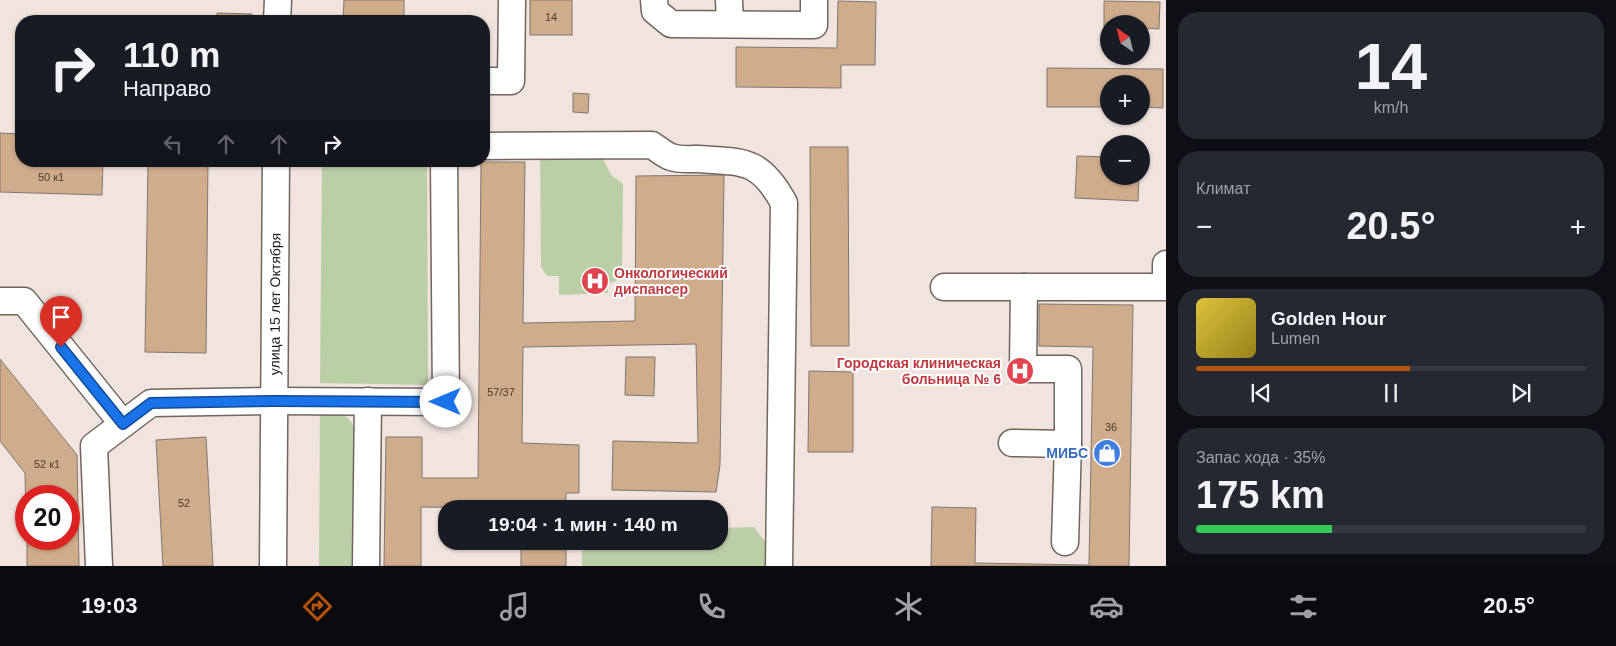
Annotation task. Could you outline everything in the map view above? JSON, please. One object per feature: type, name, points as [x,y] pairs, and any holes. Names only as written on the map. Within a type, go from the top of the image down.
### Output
[{"type":"street","points":[[278,0],[278,15]]},
{"type":"street","points":[[490,81],[511,81],[512,0]]},
{"type":"street","points":[[654,0],[655,11],[671,24],[729,12],[814,25],[814,0]]},
{"type":"street","points":[[490,146],[652,145],[672,158],[734,161],[750,164],[776,188],[784,203],[779,566]]},
{"type":"street","name":"улица 15 лет Октября","points":[[273,566],[276,167]]},
{"type":"street","points":[[99,566],[94,446],[151,403],[274,401],[446,402],[444,167]]},
{"type":"street","points":[[944,287],[1166,287],[1166,264]]},
{"type":"street","points":[[1024,287],[1023,369],[1068,369],[1065,542]]},
{"type":"street","points":[[0,302],[24,302],[123,424]]},
{"type":"street","points":[[366,566],[368,401]]},
{"type":"street","points":[[1012,443],[1068,444]]},
{"type":"green space","points":[[540,152],[601,155],[611,175],[623,184],[622,275],[616,281],[607,284],[608,293],[559,295],[559,276],[547,276],[541,267]]},
{"type":"green space","points":[[322,167],[427,167],[428,385],[320,383]]},
{"type":"green space","points":[[320,412],[344,415],[352,423],[356,436],[353,566],[319,566]]},
{"type":"green space","points":[[754,527],[768,546],[769,566],[582,566],[582,550],[728,550],[728,528]]},
{"type":"building","points":[[344,0],[404,0],[404,15],[343,15]]},
{"type":"building","points":[[530,0],[572,0],[572,35],[530,35]]},
{"type":"building","points":[[838,1],[876,2],[875,65],[841,65],[841,88],[736,87],[736,47],[837,48]]},
{"type":"building","points":[[1104,1],[1160,2],[1159,29],[1150,28],[1150,15],[1104,15]]},
{"type":"building","points":[[217,13],[252,14],[217,15]]},
{"type":"building","points":[[1047,68],[1163,69],[1163,108],[1150,107],[1150,75],[1100,75],[1100,107],[1047,107]]},
{"type":"building","points":[[573,93],[589,94],[588,113],[573,112]]},
{"type":"building","points":[[0,133],[15,134],[15,167],[103,167],[102,195],[0,192]]},
{"type":"building","points":[[810,147],[848,147],[849,346],[811,346]]},
{"type":"building","points":[[1077,156],[1100,157],[1100,185],[1139,185],[1138,201],[1075,198]]},
{"type":"building","points":[[490,162],[525,162],[523,323],[635,321],[636,176],[724,175],[720,465],[716,492],[612,490],[613,441],[698,443],[696,344],[523,347],[522,443],[579,445],[579,493],[566,493],[566,500],[438,500],[438,507],[421,507],[421,566],[384,566],[386,437],[422,437],[422,478],[478,478],[481,167],[490,167]]},
{"type":"building","points":[[148,167],[208,167],[206,353],[145,352]]},
{"type":"building","points":[[1039,304],[1133,305],[1129,566],[931,566],[932,507],[976,508],[975,563],[1089,565],[1093,347],[1039,346]]},
{"type":"building","points":[[626,357],[655,357],[654,396],[625,395]]},
{"type":"building","points":[[0,359],[77,455],[78,485],[25,485],[25,473],[0,441]]},
{"type":"building","points":[[809,371],[853,372],[853,452],[808,452]]},
{"type":"building","points":[[206,437],[213,566],[163,566],[156,440]]},
{"type":"building","points":[[27,550],[79,550],[79,566],[27,566]]},
{"type":"building","points":[[521,550],[566,550],[566,566],[521,566]]},
{"type":"place","name":"Онкологический диспансер","points":[[595,281]]},
{"type":"place","name":"Городская клиническая больница № 6","points":[[1020,371]]},
{"type":"place","name":"МИБС","points":[[1107,453]]},
{"type":"route","points":[[61,347],[123,424],[151,403],[274,401],[446,402]]}]
